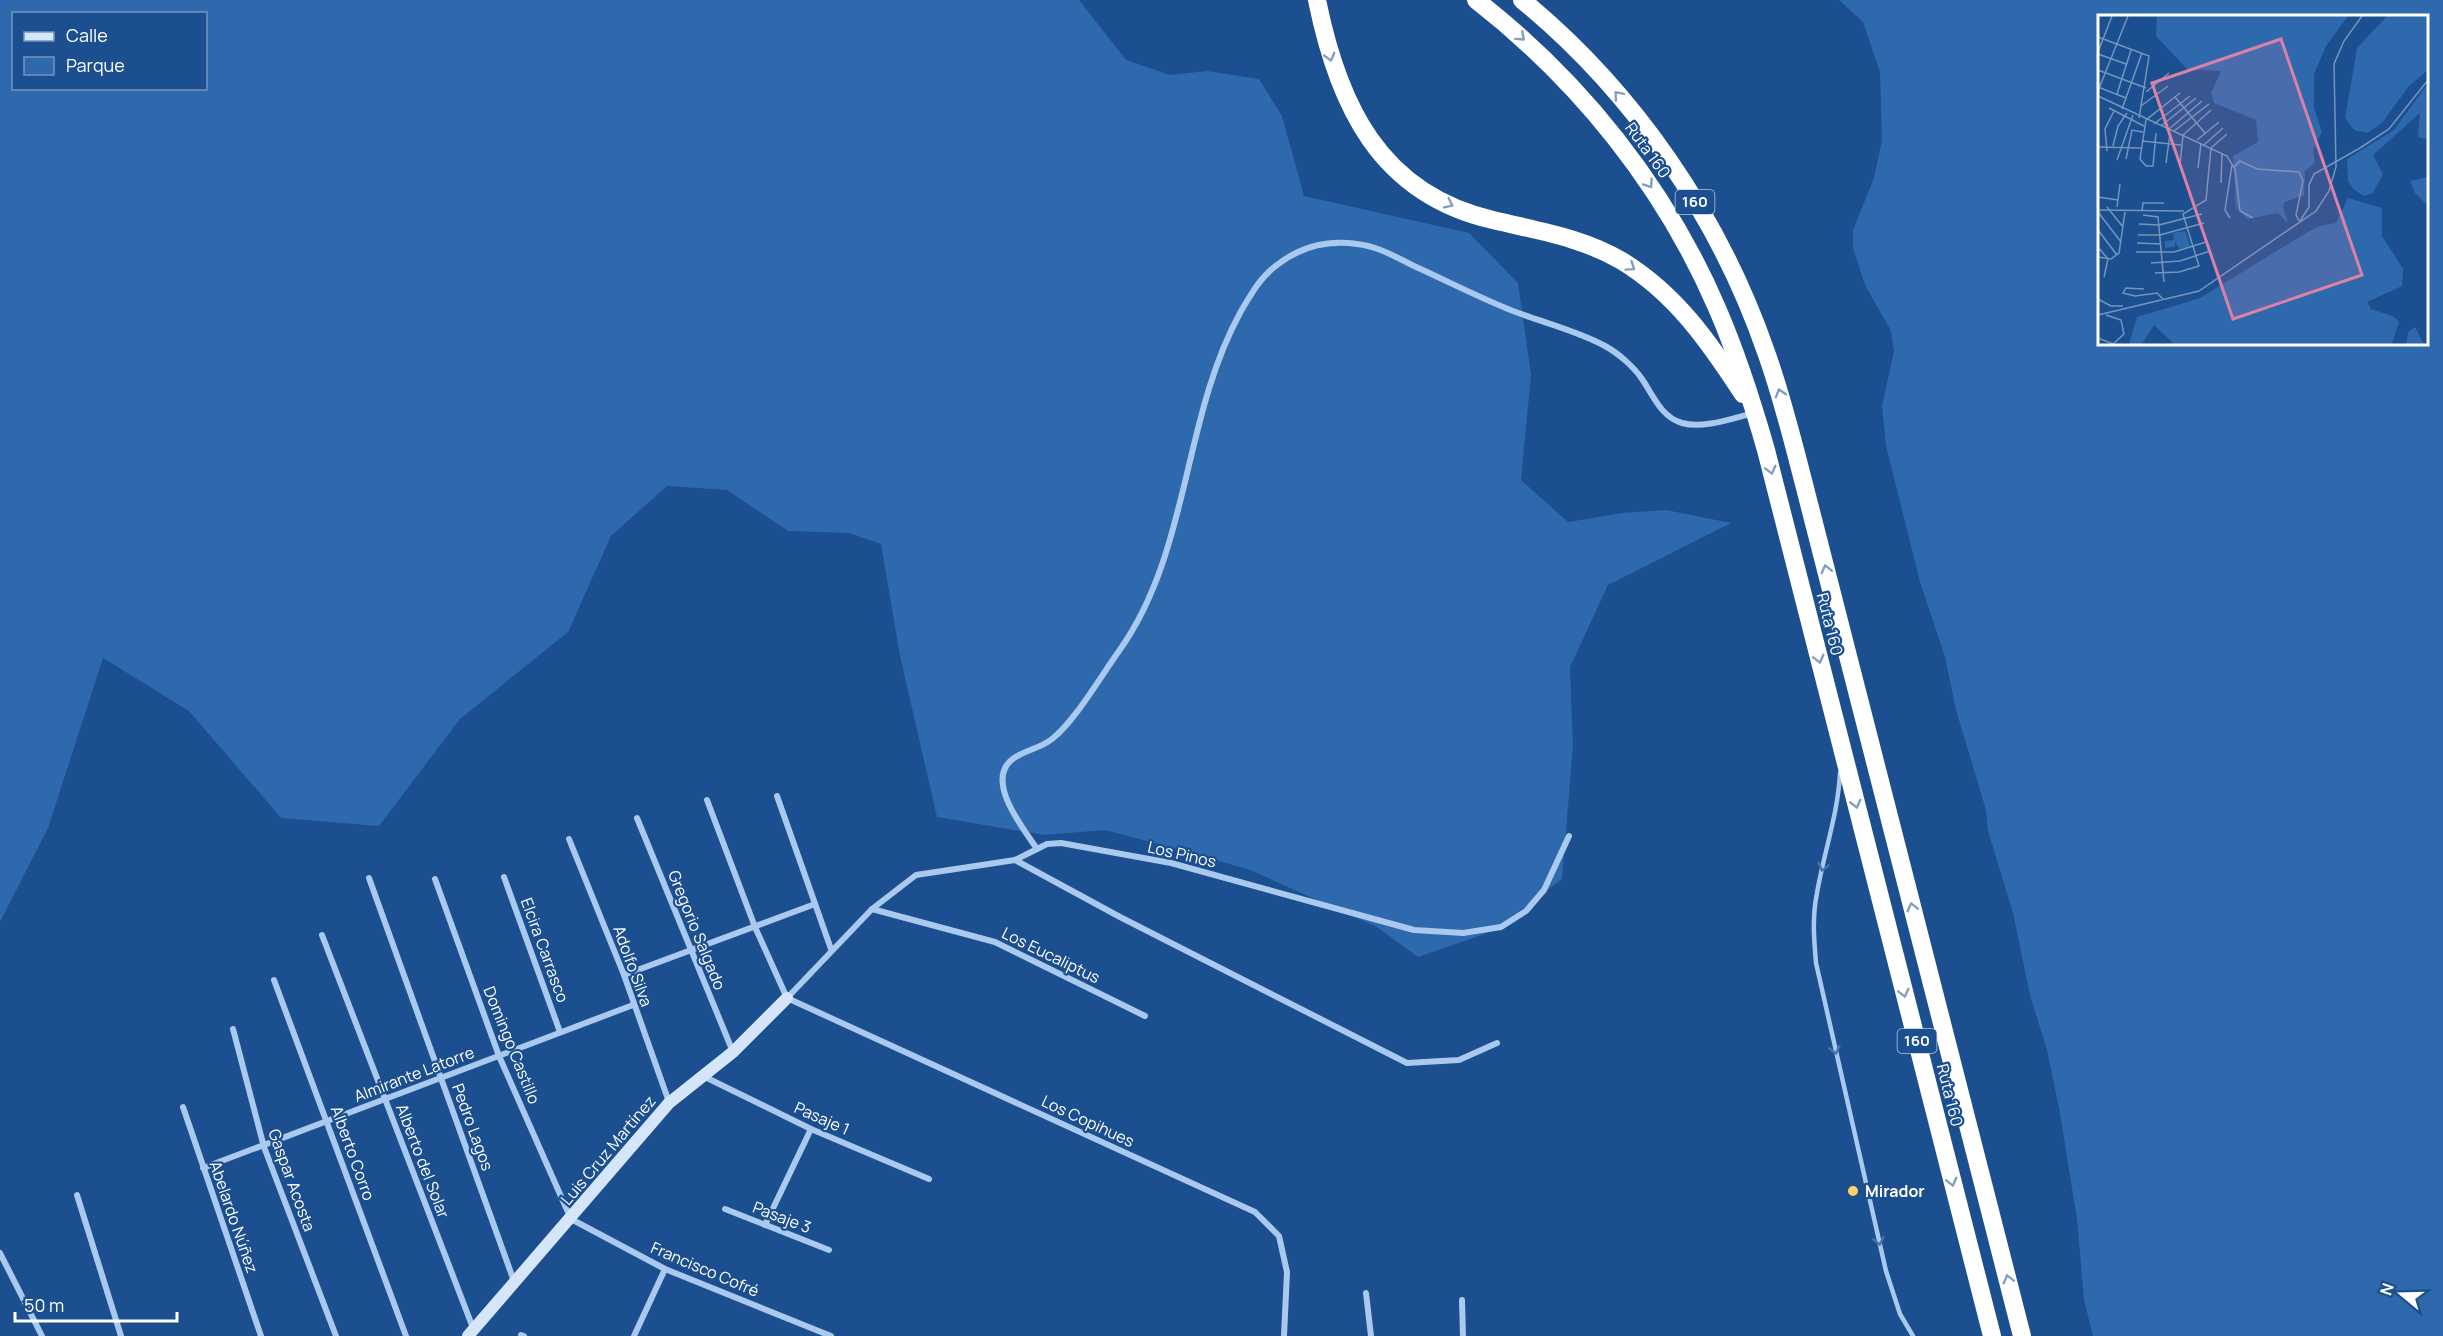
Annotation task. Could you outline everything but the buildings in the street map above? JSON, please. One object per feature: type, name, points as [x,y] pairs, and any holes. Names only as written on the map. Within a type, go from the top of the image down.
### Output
[{"type":"highway","points":[[1317,0],[1329,52],[1344,96],[1362,128],[1390,163],[1420,187],[1449,205],[1491,220],[1569,237],[1596,247],[1645,276],[1689,316],[1707,339],[1755,413]]},
{"type":"highway","name":"Ruta 160","points":[[1476,0],[1526,41],[1577,92],[1647,181],[1683,238],[1707,284],[1732,344],[1755,413],[1992,1336]]},
{"type":"highway","name":"Ruta 160","points":[[1522,0],[1601,76],[1676,171],[1731,267],[1763,343],[1803,478],[2022,1336]]},
{"type":"street","points":[[1036,849],[1006,801],[1002,779],[1005,768],[1014,758],[1053,739],[1128,639],[1154,584],[1169,542],[1210,386],[1231,331],[1252,292],[1272,268],[1289,255],[1310,247],[1334,243],[1360,244],[1388,253],[1509,309],[1606,347],[1640,376],[1665,413],[1681,423],[1717,422],[1755,413]]},
{"type":"street","points":[[777,796],[831,949]]},
{"type":"street","points":[[707,800],[755,927],[787,998]]},
{"type":"street","name":"Gregorio Salgado","points":[[637,818],[690,952],[733,1052]]},
{"type":"street","name":"Los Pinos","points":[[787,998],[831,949],[872,909],[916,875],[1015,860],[1047,844],[1061,843],[1171,863],[1414,930],[1463,933],[1501,927],[1526,910],[1544,890],[1569,836]]},
{"type":"street","name":"Adolfo Silva","points":[[569,839],[624,975],[669,1103]]},
{"type":"street","points":[[1015,860],[1120,917],[1407,1063],[1459,1060],[1497,1043]]},
{"type":"street","name":"Elcira Carrasco","points":[[504,877],[560,1032]]},
{"type":"street","name":"Pedro Lagos","points":[[369,878],[515,1284]]},
{"type":"street","name":"Domingo Castillo","points":[[435,879],[499,1056],[571,1219]]},
{"type":"street","points":[[624,975],[815,904]]},
{"type":"street","name":"Los Eucaliptus","points":[[872,909],[995,942],[1145,1016]]},
{"type":"street","name":"Alberto del Solar","points":[[322,935],[471,1333]]},
{"type":"street","name":"Alberto Corro","points":[[274,980],[406,1336]]},
{"type":"street","name":"Luis Cruz Martínez","points":[[471,1333],[669,1103],[705,1077],[787,998]]},
{"type":"street","name":"Los Copihues","points":[[787,998],[1255,1212],[1279,1236],[1287,1272],[1284,1336]]},
{"type":"street","name":"Almirante Latorre","points":[[203,1168],[264,1147],[633,1005]]},
{"type":"street","name":"Gaspar Acosta","points":[[232,1029],[264,1147],[336,1336]]},
{"type":"street","name":"Pasaje 1","points":[[705,1077],[811,1129],[929,1179]]},
{"type":"street","name":"Abelardo Núñez","points":[[183,1107],[261,1336]]},
{"type":"street","points":[[765,1225],[811,1129]]},
{"type":"street","points":[[77,1195],[121,1336]]},
{"type":"street","name":"Pasaje 3","points":[[725,1209],[829,1250]]},
{"type":"street","name":"Francisco Cofré","points":[[571,1219],[665,1269],[831,1336]]},
{"type":"street","points":[[0,1252],[42,1336]]},
{"type":"street","points":[[634,1336],[665,1269]]},
{"type":"street","points":[[1366,1293],[1371,1336]]},
{"type":"street","points":[[1461,1300],[1463,1336]]},
{"type":"lane","points":[[1842,747],[1837,808],[1817,892],[1814,946],[1822,993],[1886,1271],[1900,1314],[1913,1336]]},
{"type":"green space","points":[[0,0],[1079,0],[1126,60],[1170,75],[1207,71],[1259,79],[1282,116],[1304,196],[1469,233],[1518,283],[1531,375],[1521,480],[1568,522],[1622,513],[1666,510],[1731,523],[1608,585],[1570,667],[1573,746],[1562,879],[1493,931],[1418,957],[1377,927],[1250,870],[1185,851],[1105,830],[1044,835],[937,817],[900,656],[881,544],[849,533],[788,531],[727,490],[667,486],[611,536],[568,632],[460,719],[379,826],[281,818],[189,711],[103,658],[48,828],[0,922]]},
{"type":"green space","points":[[1839,0],[2443,0],[2443,1336],[2093,1336],[2084,1300],[2077,1219],[2047,1050],[2030,995],[2013,913],[1988,831],[1986,810],[1956,710],[1945,657],[1920,582],[1886,446],[1882,406],[1894,351],[1891,331],[1865,285],[1853,248],[1853,230],[1874,178],[1882,140],[1880,72],[1863,22]]},
{"type":"place","name":"Mirador","points":[[1853,1191]]}]
